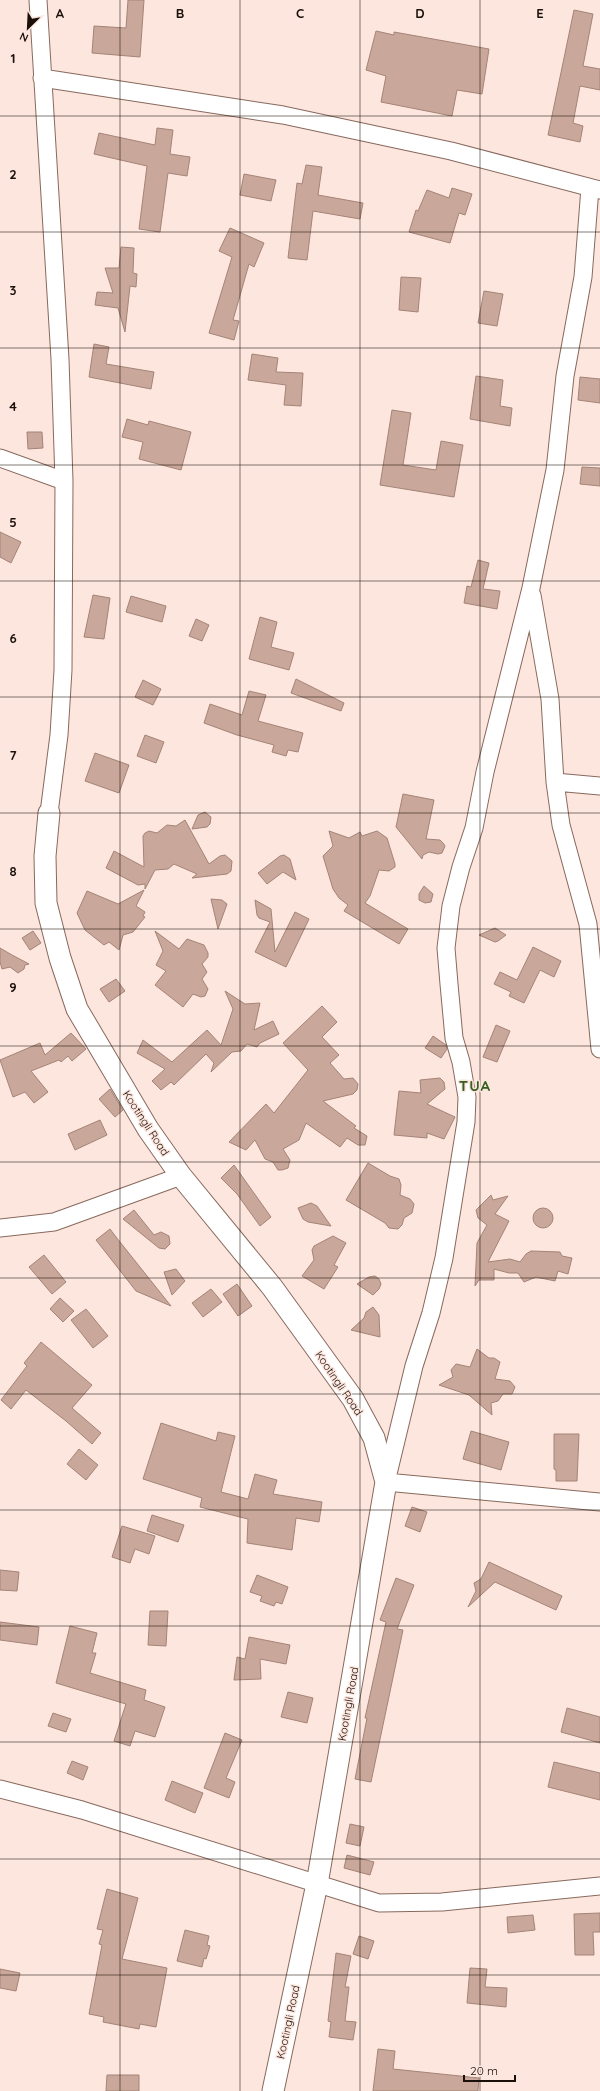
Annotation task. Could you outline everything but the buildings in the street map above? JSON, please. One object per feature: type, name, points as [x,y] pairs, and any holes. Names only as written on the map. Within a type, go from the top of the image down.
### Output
[{"type":"street","points":[[38,0],[60,359],[64,481],[63,670],[59,735],[49,813]]},
{"type":"street","points":[[42,78],[283,116],[451,151],[595,189],[583,277],[565,376],[555,470],[531,588],[485,772],[474,828],[461,867],[451,906],[446,948],[448,984],[454,1038],[461,1062],[467,1097],[466,1122],[444,1258],[431,1313],[414,1366],[386,1482],[600,1502]]},
{"type":"street","points":[[0,458],[64,481]]},
{"type":"street","points":[[531,588],[550,699],[555,782],[561,825],[588,924],[600,1049]]},
{"type":"street","points":[[555,782],[600,786]]},
{"type":"street","name":"Kootingli Road","points":[[49,813],[46,856],[46,903],[60,958],[77,1008],[148,1129],[181,1176],[272,1287],[353,1399],[374,1438],[386,1482],[317,1884],[273,2091]]},
{"type":"street","points":[[0,1228],[54,1222],[181,1176]]},
{"type":"street","points":[[0,1789],[82,1810],[379,1902],[442,1902],[600,1886]]},
{"type":"district","name":"TUA","points":[[475,1085]]}]
